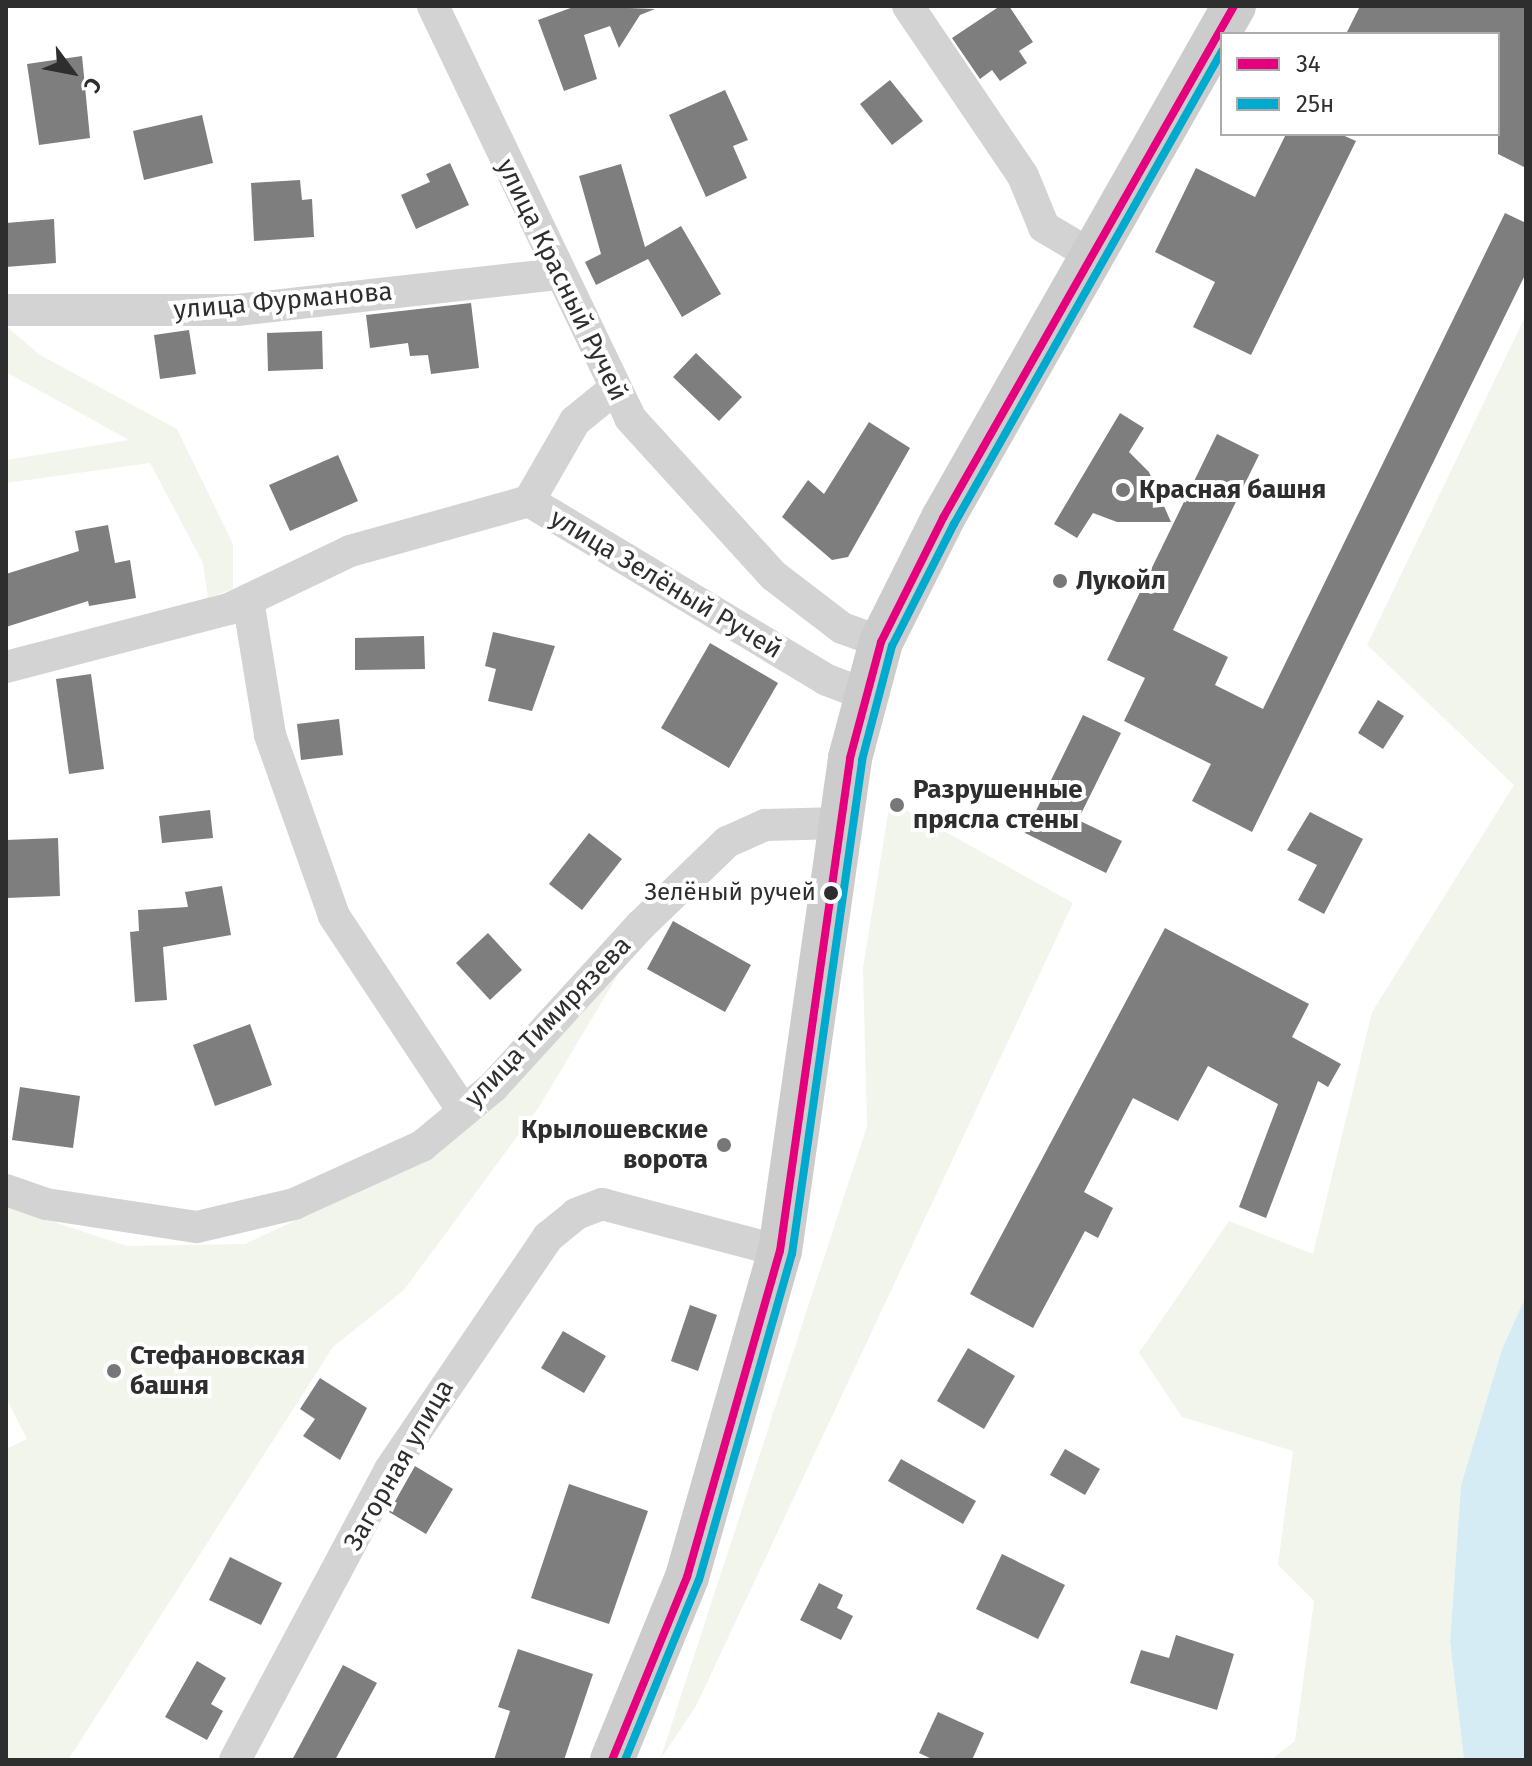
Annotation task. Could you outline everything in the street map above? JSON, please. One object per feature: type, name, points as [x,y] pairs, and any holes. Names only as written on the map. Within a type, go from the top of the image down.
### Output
[{"type":"main road","points":[[612,1760],[687,1577],[780,1251],[840,823],[866,695],[881,642],[1091,255],[1234,6]]},
{"type":"street","name":"улица Красный Ручей","points":[[433,6],[612,391],[774,576],[842,628],[881,642]]},
{"type":"street","points":[[908,6],[1023,176],[1044,227],[1091,255]]},
{"type":"street","name":"улица Фурманова","points":[[6,310],[237,310],[559,274]]},
{"type":"street","points":[[529,501],[575,421],[612,391]]},
{"type":"street","name":"улица Зелёный Ручей","points":[[6,667],[248,600],[350,551],[529,501],[827,680],[866,695]]},
{"type":"street","points":[[248,600],[270,735],[334,916],[463,1111]]},
{"type":"street","name":"улица Тимирязева","points":[[6,1190],[46,1204],[197,1227],[294,1204],[422,1146],[463,1111],[727,842],[765,825],[840,823]]},
{"type":"street","name":"Загорная улица","points":[[235,1760],[389,1471],[456,1367],[548,1237],[576,1214],[602,1204],[780,1251]]},
{"type":"shaded area","points":[[1526,315],[1526,1296],[1502,1349],[1461,1485],[1450,1641],[1464,1760],[1271,1760],[1295,1741],[1314,1601],[1278,1565],[1293,1451],[1182,1417],[1139,1353],[1229,1221],[1313,1254],[1372,1012],[1514,785],[1367,645]]},
{"type":"shaded area","points":[[6,326],[40,355],[177,429],[233,544],[233,589],[208,598],[203,563],[150,463],[6,483],[6,460],[129,440],[6,372]]},
{"type":"shaded area","points":[[890,801],[1073,903],[696,1706],[660,1760],[867,1126],[863,968]]},
{"type":"shaded area","points":[[619,973],[539,1107],[404,1290],[333,1347],[68,1760],[6,1760],[6,1449],[27,1439],[6,1398],[6,1206],[127,1246],[245,1244],[425,1160]]},
{"type":"water","points":[[1526,1296],[1526,1760],[1464,1760],[1450,1641],[1461,1485],[1502,1349]]},
{"type":"building","points":[[576,6],[655,9],[640,15],[619,48],[610,26],[584,35],[597,79],[564,91],[538,20]]},
{"type":"building","points":[[1000,6],[1009,6],[1033,42],[1019,51],[1027,63],[1000,81],[992,70],[980,79],[952,38]]},
{"type":"building","points":[[1360,6],[1526,6],[1526,168],[1498,154],[1500,32],[1347,32]]},
{"type":"building","points":[[82,56],[90,138],[39,145],[27,64]]},
{"type":"building","points":[[890,80],[923,121],[892,145],[860,104]]},
{"type":"building","points":[[725,90],[748,140],[733,146],[747,178],[706,197],[669,115]]},
{"type":"building","points":[[202,115],[213,163],[144,180],[133,131]]},
{"type":"building","points":[[1285,136],[1345,136],[1356,141],[1251,355],[1193,327],[1215,282],[1155,252],[1196,168],[1255,197]]},
{"type":"building","points":[[450,163],[469,205],[416,229],[401,195],[430,182],[426,174]]},
{"type":"building","points":[[621,164],[645,247],[681,226],[721,294],[682,317],[648,259],[596,285],[585,262],[601,254],[579,176]]},
{"type":"building","points":[[300,180],[302,200],[312,199],[314,237],[254,241],[251,183]]},
{"type":"building","points":[[1505,213],[1526,223],[1526,273],[1252,832],[1192,801],[1211,764],[1124,721],[1145,678],[1107,660],[1217,434],[1259,455],[1173,630],[1228,657],[1215,685],[1263,709]]},
{"type":"building","points":[[54,219],[56,263],[6,267],[6,223]]},
{"type":"building","points":[[471,303],[479,368],[431,374],[428,355],[410,356],[408,343],[370,348],[366,315]]},
{"type":"building","points":[[189,330],[196,374],[160,379],[154,335]]},
{"type":"building","points":[[322,331],[323,369],[268,371],[267,333]]},
{"type":"building","points":[[696,353],[742,397],[719,421],[673,377]]},
{"type":"building","points":[[1120,413],[1144,428],[1129,452],[1149,472],[1171,522],[1117,522],[1093,513],[1077,538],[1054,524]]},
{"type":"building","points":[[869,422],[910,448],[848,557],[832,560],[782,517],[808,480],[824,494]]},
{"type":"building","points":[[338,455],[358,501],[290,531],[269,485]]},
{"type":"building","points":[[108,525],[115,563],[130,560],[136,598],[89,606],[88,601],[6,627],[6,574],[79,551],[75,531]]},
{"type":"building","points":[[493,632],[555,646],[532,711],[488,701],[496,669],[485,666]]},
{"type":"building","points":[[424,636],[425,669],[355,670],[355,638]]},
{"type":"building","points":[[710,643],[778,683],[729,768],[661,728]]},
{"type":"building","points":[[91,674],[104,769],[69,774],[56,679]]},
{"type":"building","points":[[1378,700],[1404,716],[1383,749],[1358,733]]},
{"type":"building","points":[[1083,715],[1121,733],[1078,820],[1122,841],[1106,873],[1025,833]]},
{"type":"building","points":[[339,719],[343,755],[301,760],[297,724]]},
{"type":"building","points":[[210,810],[213,838],[162,843],[159,816]]},
{"type":"building","points":[[1310,812],[1363,839],[1324,914],[1298,900],[1317,865],[1287,850]]},
{"type":"building","points":[[589,833],[622,859],[582,910],[549,884]]},
{"type":"building","points":[[58,838],[60,896],[6,898],[6,840]]},
{"type":"building","points":[[222,886],[231,935],[163,947],[167,1000],[135,1002],[130,932],[139,931],[138,910],[188,907],[185,892]]},
{"type":"building","points":[[673,921],[751,965],[725,1012],[647,969]]},
{"type":"building","points":[[1165,928],[1309,1004],[1292,1037],[1341,1064],[1328,1087],[1318,1081],[1266,1218],[1239,1207],[1278,1104],[1208,1066],[1178,1121],[1133,1098],[1084,1192],[1113,1208],[1098,1238],[1085,1231],[1033,1328],[970,1294]]},
{"type":"building","points":[[488,933],[522,970],[490,1000],[456,963]]},
{"type":"building","points":[[250,1024],[272,1085],[215,1106],[193,1045]]},
{"type":"building","points":[[20,1087],[80,1096],[73,1148],[12,1140]]},
{"type":"building","points":[[690,1305],[717,1315],[698,1371],[671,1361]]},
{"type":"building","points":[[563,1331],[606,1356],[584,1393],[541,1368]]},
{"type":"building","points":[[968,1348],[1015,1376],[984,1429],[937,1401]]},
{"type":"building","points":[[320,1378],[367,1408],[340,1460],[303,1436],[315,1419],[300,1409]]},
{"type":"building","points":[[1065,1449],[1100,1469],[1085,1495],[1050,1475]]},
{"type":"building","points":[[901,1459],[976,1501],[963,1524],[888,1481]]},
{"type":"building","points":[[415,1466],[453,1489],[426,1534],[389,1512]]},
{"type":"building","points":[[569,1484],[648,1511],[609,1624],[531,1598]]},
{"type":"building","points":[[1002,1554],[1065,1585],[1038,1639],[976,1609]]},
{"type":"building","points":[[230,1557],[282,1583],[261,1625],[209,1600]]},
{"type":"building","points":[[819,1583],[843,1595],[837,1608],[853,1616],[841,1640],[800,1620]]},
{"type":"building","points":[[1176,1635],[1234,1654],[1217,1710],[1130,1683],[1141,1650],[1169,1658]]},
{"type":"building","points":[[518,1649],[593,1674],[564,1760],[494,1760],[510,1711],[498,1707]]},
{"type":"building","points":[[197,1661],[226,1678],[211,1704],[223,1711],[207,1740],[165,1717]]},
{"type":"building","points":[[343,1665],[377,1683],[335,1760],[292,1760]]},
{"type":"building","points":[[938,1712],[984,1733],[972,1760],[934,1760],[919,1753]]},
{"type":"transit line","name":"34","points":[[612,1760],[687,1577],[780,1251],[850,758],[881,642],[943,518],[1234,6]]},
{"type":"transit line","name":"25н","points":[[625,1760],[699,1580],[792,1254],[862,760],[892,646],[954,524],[1220,55]]},
{"type":"place","name":"Красная башня","points":[[1123,490]]},
{"type":"place","name":"Лукойл","points":[[1060,581]]},
{"type":"place","name":"Разрушенные прясла стены","points":[[897,805]]},
{"type":"place","name":"Зелёный ручей","points":[[831,893]]},
{"type":"place","name":"Крылошевские ворота","points":[[724,1145]]},
{"type":"place","name":"Стефановская башня","points":[[114,1371]]}]
